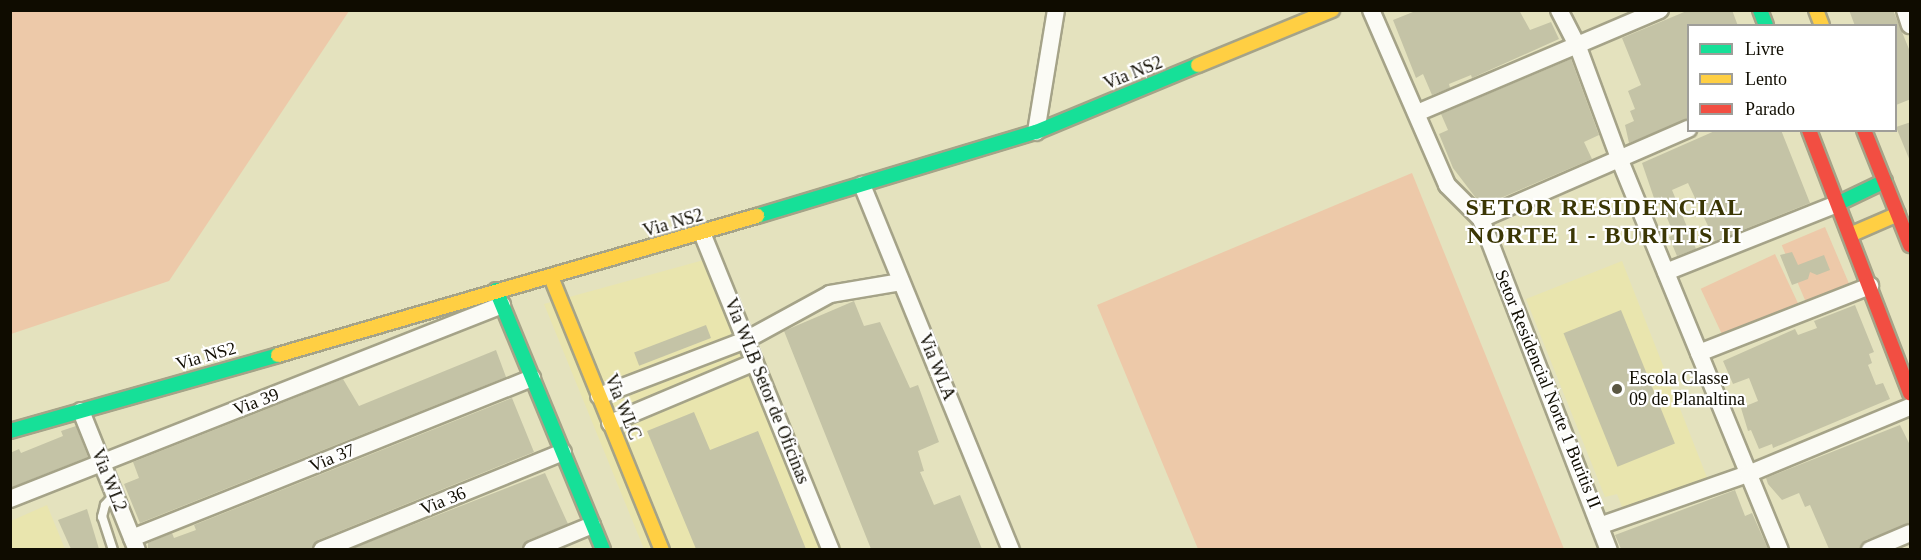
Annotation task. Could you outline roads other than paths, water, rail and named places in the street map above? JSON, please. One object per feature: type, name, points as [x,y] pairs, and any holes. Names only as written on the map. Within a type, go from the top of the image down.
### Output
[{"type":"street","points":[[1036,132],[1056,10]]},
{"type":"street","name":"Via NS2","points":[[10,431],[499,298],[551,277],[1036,132],[1332,10]]},
{"type":"street","name":"Setor Residencial Norte 1 Buritis II","points":[[1371,10],[1447,185],[1481,219],[1602,525],[1609,549]]},
{"type":"street","points":[[1559,10],[1578,47],[1619,158],[1780,549]]},
{"type":"street","points":[[1417,113],[1578,47],[1660,10]]},
{"type":"street","points":[[1905,10],[1911,24]]},
{"type":"street","points":[[1481,219],[1687,130]]},
{"type":"street","points":[[1810,132],[1852,234],[1911,393]]},
{"type":"street","points":[[1865,132],[1911,245]]},
{"type":"street","points":[[1666,272],[1839,203],[1885,181]]},
{"type":"street","name":"Via WLA","points":[[862,185],[1011,549]]},
{"type":"street","points":[[1852,234],[1898,214]]},
{"type":"street","name":"Via WLB Setor de Oficinas","points":[[702,233],[831,549]]},
{"type":"street","name":"Via WLC","points":[[551,277],[662,549]]},
{"type":"street","points":[[599,396],[746,340],[830,294],[902,282]]},
{"type":"street","points":[[1700,353],[1870,286]]},
{"type":"street","points":[[499,298],[603,549]]},
{"type":"street","name":"Via 39","points":[[10,499],[499,298]]},
{"type":"street","points":[[610,423],[755,362]]},
{"type":"street","name":"Via 37","points":[[135,544],[532,378]]},
{"type":"street","name":"Setor Residencial Norte 1 Buritis II","points":[[1602,525],[1748,474],[1911,407]]},
{"type":"street","name":"Via WL2","points":[[81,411],[135,544]]},
{"type":"street","name":"Via 36","points":[[322,549],[563,452]]},
{"type":"street","points":[[532,549],[592,525]]},
{"type":"street","points":[[1870,549],[1911,533]]},
{"type":"lane","points":[[112,549],[102,517],[105,505],[115,494]]},
{"type":"place","name":"Escola Classe 09 de Planaltina","points":[[1617,389]]},
{"type":"district","name":"SETOR RESIDENCIAL NORTE 1 - BURITIS II","points":[[1605,222]]}]
